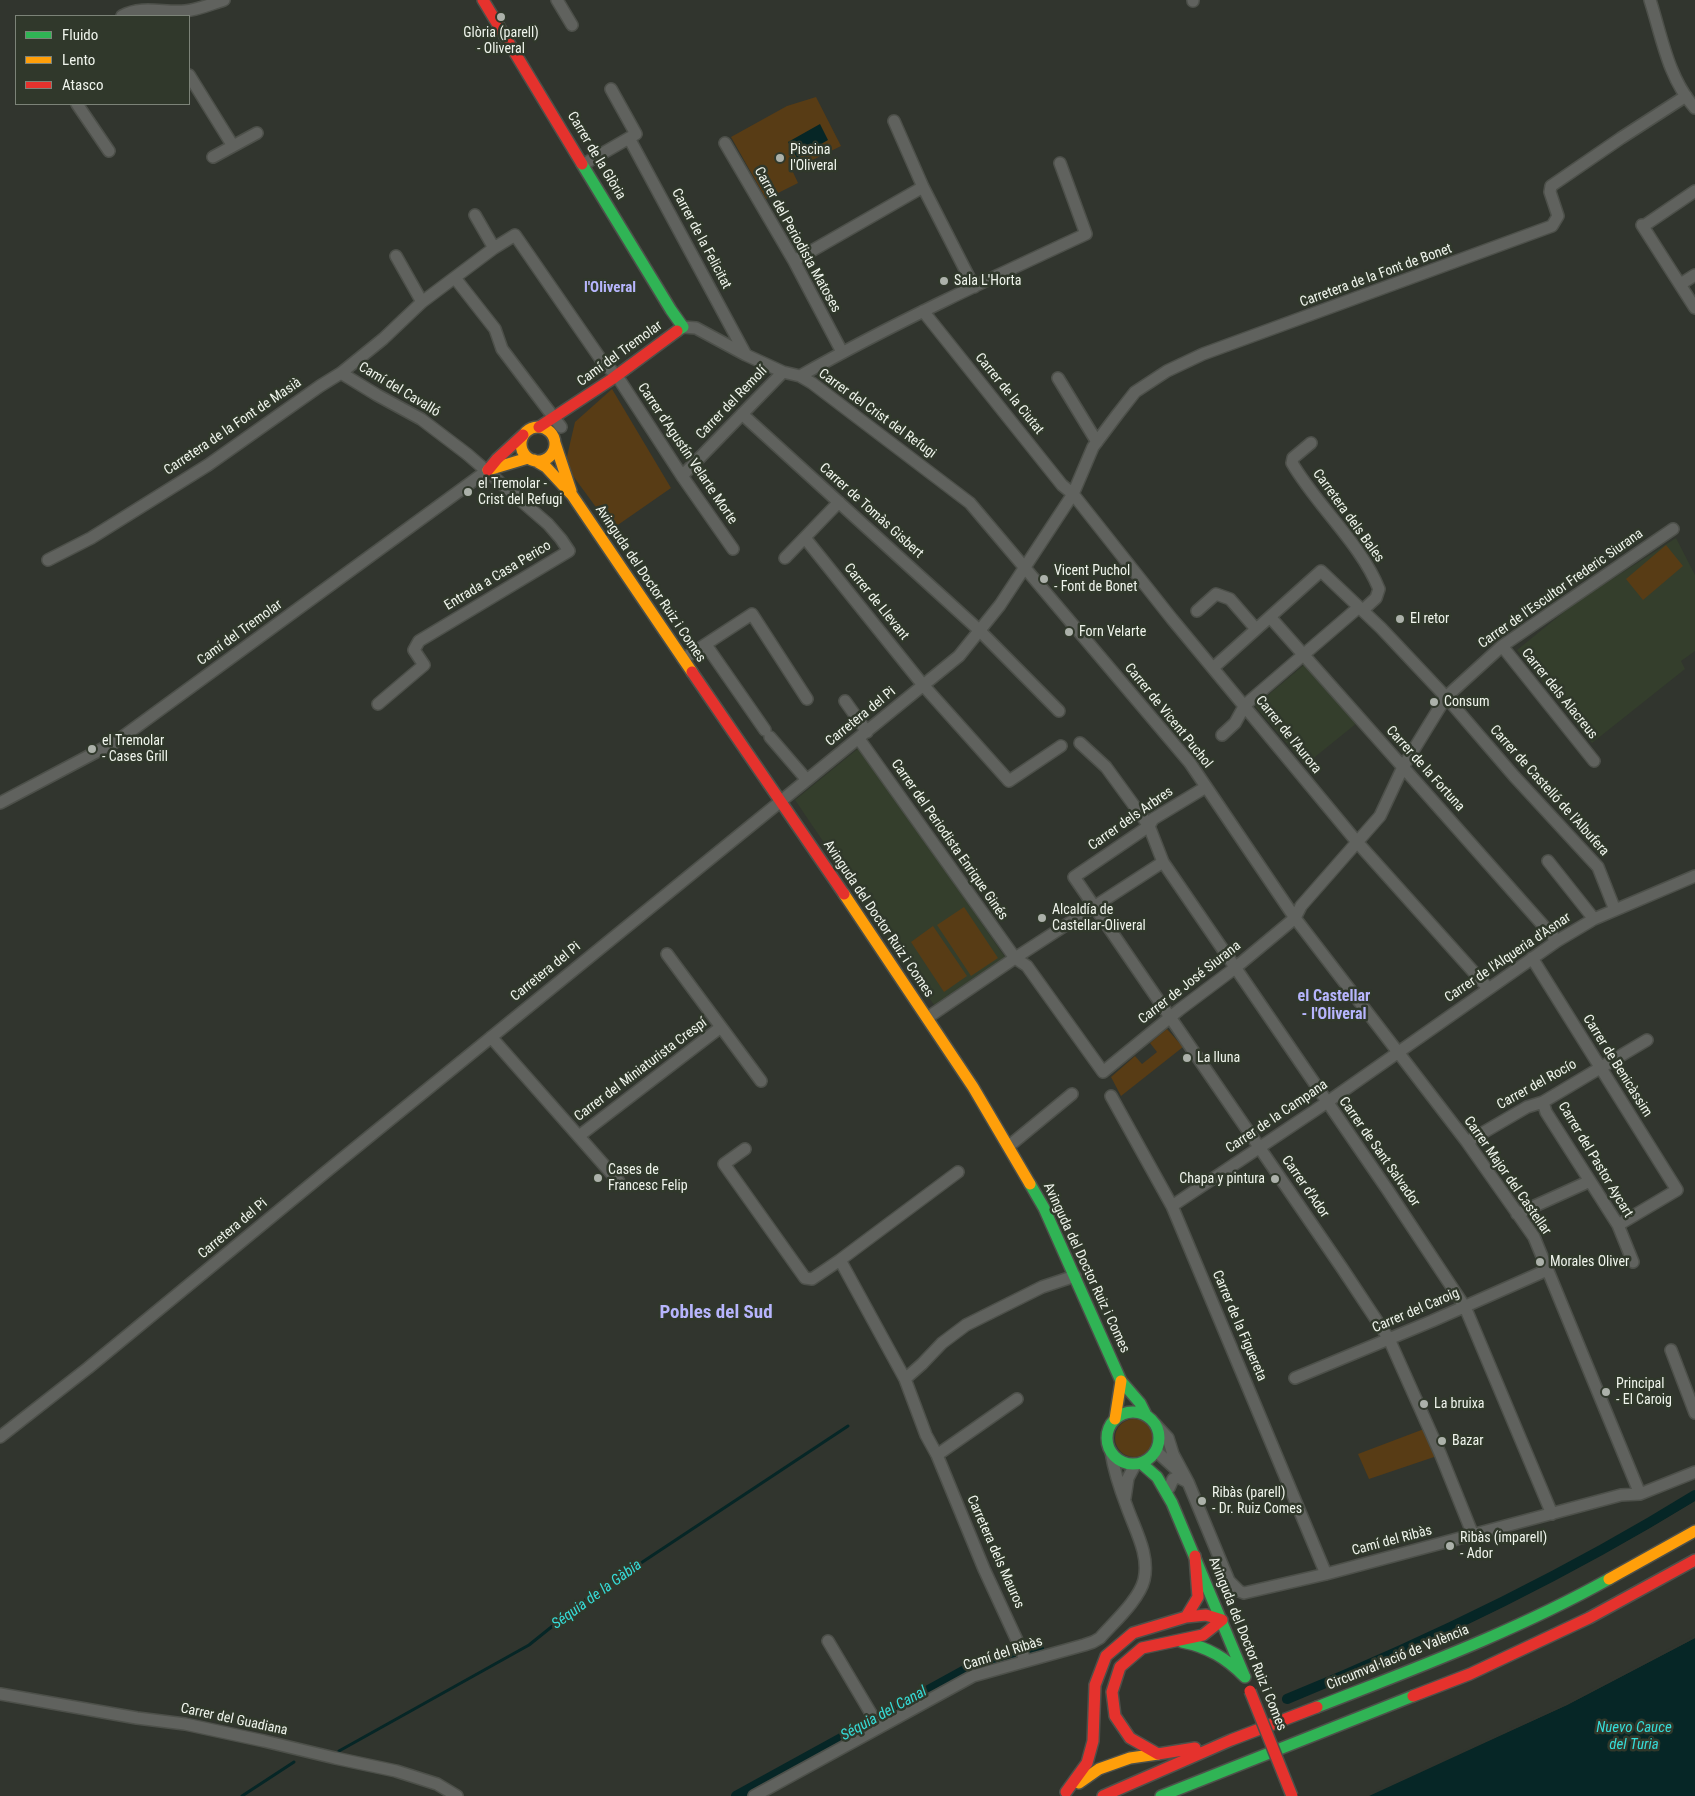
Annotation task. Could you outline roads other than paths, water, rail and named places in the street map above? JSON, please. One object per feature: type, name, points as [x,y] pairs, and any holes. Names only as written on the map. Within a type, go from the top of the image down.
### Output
[{"type":"main road","name":"Carrer de la Glòria","points":[[483,0],[683,327]]},
{"type":"main road","name":"Camí del Tremolar","points":[[539,427],[550,415],[574,405],[683,327]]},
{"type":"main road","name":"Camí del Tremolar","points":[[555,441],[560,427],[574,405]]},
{"type":"main road","points":[[539,427],[550,432],[555,441],[551,454],[540,460],[531,459],[522,447],[523,435],[527,430],[539,427]]},
{"type":"main road","name":"Camí del Tremolar","points":[[488,470],[523,435]]},
{"type":"main road","name":"Avinguda del Doctor Ruiz i Comes","points":[[555,441],[572,495]]},
{"type":"main road","name":"Camí del Tremolar","points":[[488,470],[531,459]]},
{"type":"main road","name":"Avinguda del Doctor Ruiz i Comes","points":[[531,459],[546,468],[572,495],[682,659],[855,909],[927,1018],[1009,1146],[1044,1208],[1122,1381],[1140,1403],[1146,1415]]},
{"type":"main road","points":[[1115,1419],[1120,1415],[1133,1412],[1146,1415],[1156,1425],[1160,1438],[1156,1452],[1149,1459],[1138,1464],[1121,1462],[1110,1452],[1107,1438],[1108,1431],[1115,1419],[1122,1381]]},
{"type":"main road","name":"Avinguda del Doctor Ruiz i Comes","points":[[1156,1452],[1163,1464],[1172,1503]]},
{"type":"main road","name":"Avinguda del Doctor Ruiz i Comes","points":[[1138,1464],[1157,1477],[1172,1503],[1222,1620],[1292,1796]]},
{"type":"main road","name":"Circumval·lació de València","points":[[1103,1796],[1231,1740],[1466,1648],[1577,1597],[1695,1530]]},
{"type":"main road","points":[[1186,1617],[1198,1597],[1195,1556]]},
{"type":"main road","points":[[1161,1796],[1470,1674],[1589,1618],[1695,1560]]},
{"type":"main road","points":[[1063,1794],[1087,1764],[1093,1741],[1095,1685],[1106,1656],[1133,1633],[1186,1617],[1206,1615],[1222,1620]]},
{"type":"main road","points":[[1158,1754],[1130,1738],[1115,1716],[1112,1692],[1120,1668],[1142,1648],[1203,1634],[1222,1620]]},
{"type":"main road","points":[[1176,1640],[1204,1646],[1232,1664],[1244,1677]]},
{"type":"main road","points":[[1063,1794],[1099,1769],[1130,1758],[1187,1750],[1231,1740]]},
{"type":"street","points":[[124,15],[148,9],[186,11],[224,0]]},
{"type":"street","points":[[557,0],[572,25]]},
{"type":"street","points":[[1650,0],[1670,66],[1678,85],[1695,108]]},
{"type":"street","points":[[190,77],[232,146]]},
{"type":"street","name":"Carrer de la Felicitat","points":[[611,89],[632,136],[746,355]]},
{"type":"street","name":"Carretera de la Font de Bonet","points":[[1072,494],[1097,442],[1135,392],[1184,362],[1552,226],[1558,216],[1550,192],[1551,186],[1686,96]]},
{"type":"street","points":[[78,105],[109,151]]},
{"type":"street","points":[[894,120],[923,187],[974,287]]},
{"type":"street","points":[[213,157],[257,133]]},
{"type":"street","points":[[584,164],[632,136]]},
{"type":"street","name":"Carrer del Periodista Matoses","points":[[725,143],[794,262],[842,352]]},
{"type":"street","points":[[800,376],[842,352],[1086,234],[1060,163]]},
{"type":"street","points":[[794,262],[923,187]]},
{"type":"street","points":[[1695,190],[1645,225],[1642,225],[1695,308]]},
{"type":"street","points":[[475,215],[494,248]]},
{"type":"street","name":"Carretera de la Font de Masià","points":[[48,560],[91,538],[208,465],[341,373],[383,339],[422,302],[494,248],[515,235]]},
{"type":"street","name":"Carrer d'Agustín Velarte Morte","points":[[515,235],[602,361],[617,376],[682,476],[733,549]]},
{"type":"street","points":[[396,256],[422,302]]},
{"type":"street","points":[[1679,282],[1684,282],[1695,275]]},
{"type":"street","points":[[455,278],[495,330],[502,349],[560,427]]},
{"type":"street","name":"Carrer de la Ciutat","points":[[923,312],[1062,485],[1072,494]]},
{"type":"street","name":"Carrer del Crist del Refugi","points":[[683,327],[696,328],[746,355],[783,372],[800,376],[816,387],[970,503],[1025,566]]},
{"type":"street","name":"Carrer del Remolí","points":[[682,476],[783,372]]},
{"type":"street","name":"Camí del Cavalló","points":[[341,373],[422,419],[488,470]]},
{"type":"street","points":[[1058,378],[1097,442]]},
{"type":"street","name":"Carrer de Tomàs Gisbert","points":[[742,414],[979,630],[1059,711]]},
{"type":"street","name":"Carretera dels Bales","points":[[1222,735],[1235,723],[1244,705],[1302,655],[1376,598],[1379,589],[1375,579],[1351,542],[1292,464],[1293,458],[1311,443]]},
{"type":"street","name":"Entrada a Casa Perico","points":[[378,704],[424,665],[414,650],[419,641],[569,551],[548,524],[528,509],[488,470]]},
{"type":"street","name":"Camí del Tremolar","points":[[0,803],[117,741],[488,470]]},
{"type":"street","name":"Carretera del Pi","points":[[0,1437],[88,1368],[959,656],[1000,604],[1072,494]]},
{"type":"street","name":"Carrer de l'Aurora","points":[[1072,494],[1357,842],[1488,988]]},
{"type":"street","points":[[785,558],[839,502]]},
{"type":"street","name":"Carrer de l'Escultor Frederic Siurana","points":[[1295,918],[1301,906],[1380,816],[1403,767],[1446,697],[1502,646],[1673,529]]},
{"type":"street","name":"Carrer de Llevant","points":[[805,538],[923,685],[1009,781],[1061,746]]},
{"type":"street","name":"Carrer de Vicent Puchol","points":[[1025,566],[1190,763],[1295,918],[1399,1052]]},
{"type":"street","name":"Carrer de Castelló de l'Albufera","points":[[1270,617],[1322,572],[1361,608],[1446,697],[1514,776],[1598,867],[1615,910]]},
{"type":"street","points":[[1197,611],[1216,594],[1230,599],[1256,629]]},
{"type":"street","points":[[682,659],[752,614],[807,699]]},
{"type":"street","points":[[1213,668],[1270,617]]},
{"type":"street","name":"Carrer de la Fortuna","points":[[1270,617],[1557,941]]},
{"type":"street","name":"Avinguda del Doctor Ruiz i Comes","points":[[706,645],[768,734],[807,780]]},
{"type":"street","name":"Carrer dels Alacreus","points":[[1502,646],[1594,761]]},
{"type":"street","points":[[845,701],[863,736]]},
{"type":"street","name":"Carrer del Periodista Enrique Ginés","points":[[863,736],[1015,958]]},
{"type":"street","name":"Carrer de Sant Salvador","points":[[1080,743],[1106,768],[1149,826],[1163,862],[1326,1103],[1387,1189],[1465,1307],[1552,1514]]},
{"type":"street","name":"Carrer dels Arbres","points":[[1074,877],[1149,826],[1153,819],[1206,787]]},
{"type":"street","points":[[1548,861],[1594,919]]},
{"type":"street","points":[[927,1018],[1015,958],[1163,862]]},
{"type":"street","name":"Carrer de l'Alqueria d'Asnar","points":[[1399,1052],[1488,988],[1557,941],[1594,919],[1695,876]]},
{"type":"street","name":"Carrer d'Ador","points":[[1074,877],[1389,1339],[1440,1454],[1473,1535]]},
{"type":"street","name":"Carrer de José Siurana","points":[[1015,958],[1027,966],[1103,1072],[1295,918]]},
{"type":"street","points":[[667,954],[761,1081]]},
{"type":"street","name":"Carrer de Benicàssim","points":[[1532,958],[1677,1190],[1618,1225]]},
{"type":"street","name":"Carrer del Miniaturista Crespí","points":[[579,1136],[721,1027]]},
{"type":"street","name":"Carrer del Miniaturista Crespí","points":[[491,1037],[619,1182]]},
{"type":"street","name":"Carrer del Rocío","points":[[1468,1142],[1527,1107],[1543,1102],[1647,1040]]},
{"type":"street","name":"Carrer de la Campana","points":[[1172,1206],[1399,1052]]},
{"type":"street","name":"Carrer Major del Castellar","points":[[1399,1052],[1468,1142],[1534,1238],[1640,1494]]},
{"type":"street","points":[[1009,1146],[1072,1094]]},
{"type":"street","name":"Carrer de la Figuereta","points":[[1111,1096],[1172,1206],[1326,1574]]},
{"type":"street","name":"Carrer del Pastor Aycart","points":[[1543,1102],[1546,1112],[1618,1225],[1633,1262]]},
{"type":"street","points":[[745,1149],[724,1164],[805,1278],[812,1279],[958,1172]]},
{"type":"street","points":[[1518,1214],[1590,1181]]},
{"type":"street","name":"Carretera dels Mauros","points":[[840,1260],[905,1379],[926,1435],[937,1455],[984,1569],[1025,1661]]},
{"type":"street","name":"Carrer del Caroig","points":[[1295,1378],[1465,1307],[1547,1270]]},
{"type":"street","points":[[905,1379],[942,1343],[966,1324],[1042,1287],[1075,1276]]},
{"type":"street","points":[[1671,1350],[1695,1413]]},
{"type":"street","points":[[937,1455],[1017,1398]]},
{"type":"street","name":"Camí del Ribàs","points":[[1156,1425],[1168,1438],[1173,1454],[1188,1482],[1229,1581],[1239,1591],[1244,1593],[1326,1574],[1621,1495],[1640,1494],[1695,1472]]},
{"type":"street","name":"Camí del Ribàs","points":[[754,1796],[973,1676],[1093,1642],[1100,1638],[1135,1597],[1144,1581],[1145,1562],[1142,1547],[1124,1499],[1110,1452]]},
{"type":"street","name":"Camí del Ribàs","points":[[1156,1452],[1176,1468],[1188,1482]]},
{"type":"street","points":[[1124,1499],[1128,1478],[1138,1464]]},
{"type":"street","points":[[1169,1488],[1173,1479],[1178,1477],[1188,1482]]},
{"type":"street","points":[[828,1642],[879,1727]]},
{"type":"street","name":"Carrer del Guadiana","points":[[0,1694],[137,1718],[184,1724],[264,1741],[396,1771],[437,1784],[457,1796]]},
{"type":"water","points":[[820,124],[828,140],[797,158],[788,142]]},
{"type":"water","name":"Nuevo Cauce del Turia","points":[[1695,1638],[1695,1796],[1369,1796],[1567,1705]]},
{"type":"waterway","name":"Séquia de la Gàbia","points":[[339,1751],[529,1645],[585,1600],[848,1426]]},
{"type":"waterway","points":[[1287,1699],[1392,1654],[1495,1606],[1596,1553],[1695,1495]]},
{"type":"waterway","points":[[1341,1681],[1432,1639],[1566,1573],[1695,1499]]},
{"type":"waterway","name":"Séquia del Canal","points":[[736,1796],[965,1670],[1039,1649]]},
{"type":"waterway","name":"Séquia de la Gàbia","points":[[242,1796],[294,1762]]},
{"type":"place","name":"Glòria (parell) - Oliveral","points":[[501,17]]},
{"type":"place","name":"Piscina l'Oliveral","points":[[780,158]]},
{"type":"place","name":"Sala L'Horta","points":[[944,281]]},
{"type":"place","name":"el Tremolar - Crist del Refugi","points":[[468,492]]},
{"type":"place","name":"Vicent Puchol - Font de Bonet","points":[[1044,579]]},
{"type":"place","name":"El retor","points":[[1400,619]]},
{"type":"place","name":"Forn Velarte","points":[[1069,632]]},
{"type":"place","name":"Consum","points":[[1434,702]]},
{"type":"place","name":"el Tremolar - Cases Grill","points":[[92,749]]},
{"type":"place","name":"Alcaldía de Castellar-Oliveral","points":[[1042,918]]},
{"type":"place","name":"La lluna","points":[[1187,1058]]},
{"type":"place","name":"Cases de Francesc Felip","points":[[598,1178]]},
{"type":"place","name":"Chapa y pintura","points":[[1275,1179]]},
{"type":"place","name":"Morales Oliver","points":[[1540,1262]]},
{"type":"place","name":"Principal - El Caroig","points":[[1606,1392]]},
{"type":"place","name":"La bruixa","points":[[1424,1404]]},
{"type":"place","name":"Bazar","points":[[1442,1441]]},
{"type":"place","name":"Ribàs (parell) - Dr. Ruiz Comes","points":[[1202,1501]]},
{"type":"place","name":"Ribàs (imparell) - Ador","points":[[1450,1546]]},
{"type":"district","name":"l'Oliveral","points":[[610,288]]},
{"type":"district","name":"el Castellar - l'Oliveral","points":[[1334,1006]]},
{"type":"district","name":"Pobles del Sud","points":[[716,1313]]}]
